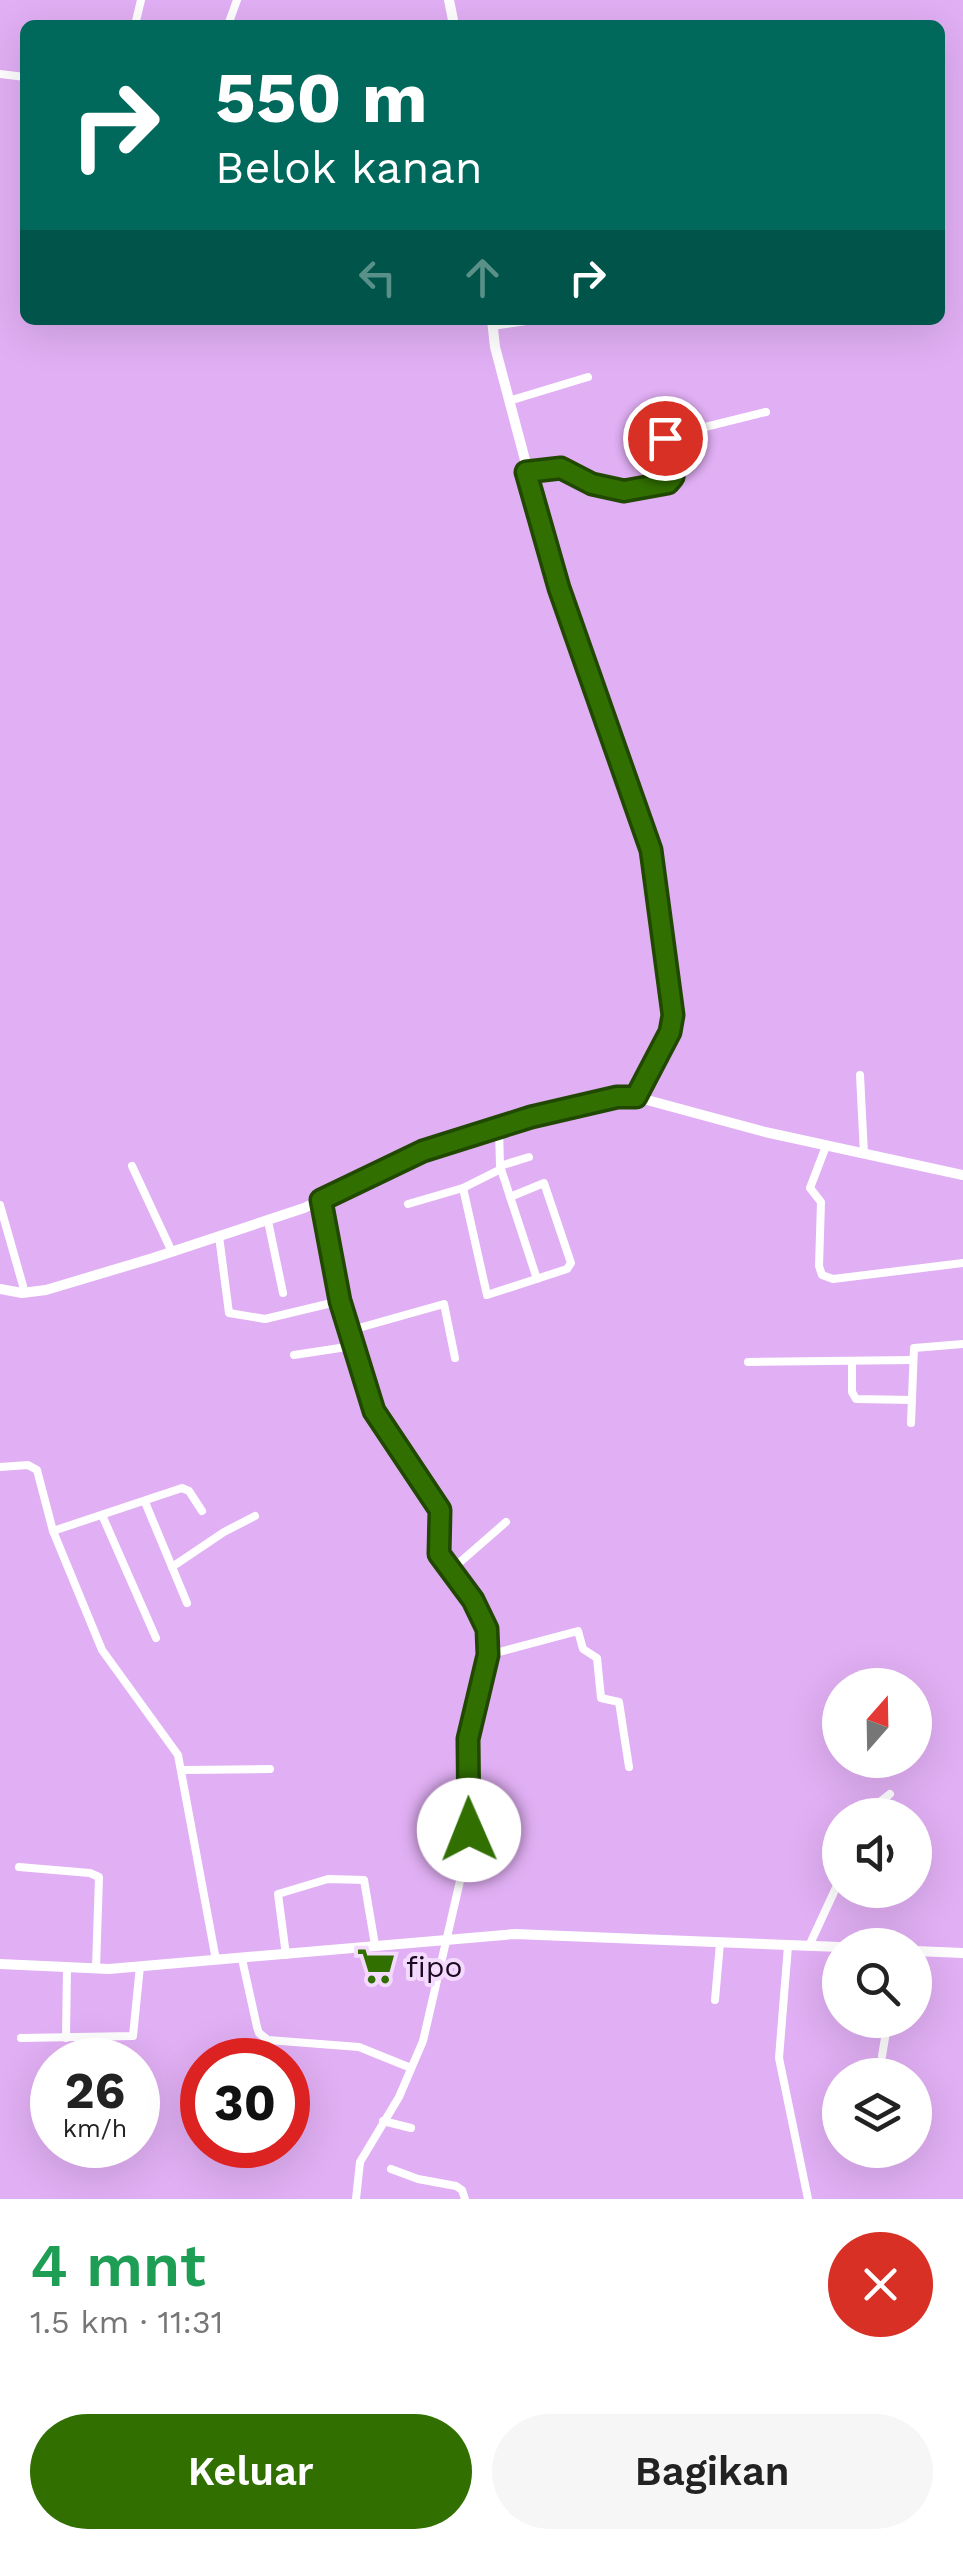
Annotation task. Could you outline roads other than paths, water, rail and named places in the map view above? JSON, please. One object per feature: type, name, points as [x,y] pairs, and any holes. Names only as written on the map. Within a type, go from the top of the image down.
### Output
[{"type":"street","points":[[492,325],[508,402],[559,588],[652,853],[673,1015],[670,1032],[636,1097]]},
{"type":"street","points":[[508,402],[588,377]]},
{"type":"street","points":[[526,472],[561,468],[592,484],[624,491],[668,483],[673,477],[663,447],[665,438],[766,412]]},
{"type":"street","points":[[860,1075],[864,1154]]},
{"type":"street","points":[[0,1289],[25,1293],[46,1290],[172,1252],[321,1200],[423,1151],[582,1104],[636,1097],[826,1146],[963,1174]]},
{"type":"street","points":[[498,1128],[500,1168],[537,1279]]},
{"type":"street","points":[[826,1146],[810,1188],[821,1202],[822,1275],[833,1279],[963,1262]]},
{"type":"street","points":[[408,1204],[463,1188],[529,1157]]},
{"type":"street","points":[[132,1166],[172,1252]]},
{"type":"street","points":[[463,1188],[487,1295],[567,1269],[570,1263],[544,1182],[510,1196]]},
{"type":"street","points":[[321,1200],[340,1301],[377,1418],[440,1510],[437,1550],[473,1600],[488,1636],[488,1655],[468,1739],[468,1853],[433,2007],[399,2097],[360,2162],[356,2199]]},
{"type":"street","points":[[0,1206],[25,1293]]},
{"type":"street","points":[[268,1221],[282,1293]]},
{"type":"street","points":[[218,1236],[229,1313],[265,1319],[340,1301]]},
{"type":"street","points":[[348,1331],[444,1304],[454,1358]]},
{"type":"street","points":[[911,1422],[913,1351],[918,1346],[963,1344]]},
{"type":"street","points":[[294,1355],[353,1346]]},
{"type":"street","points":[[852,1360],[852,1392],[856,1398],[912,1400]]},
{"type":"street","points":[[748,1362],[912,1360]]},
{"type":"street","points":[[0,1467],[23,1464],[37,1470],[53,1530],[102,1650],[168,1738],[183,1770],[216,1960]]},
{"type":"street","points":[[53,1530],[184,1488],[202,1511]]},
{"type":"street","points":[[145,1502],[187,1603]]},
{"type":"street","points":[[102,1514],[156,1638]]},
{"type":"street","points":[[172,1567],[255,1516]]},
{"type":"street","points":[[451,1570],[506,1522]]},
{"type":"street","points":[[488,1655],[578,1631],[583,1649],[597,1658],[600,1698],[620,1702],[628,1767]]},
{"type":"street","points":[[183,1770],[270,1768]]},
{"type":"street","points":[[885,1798],[890,1794]]},
{"type":"street","points":[[19,1866],[90,1872],[99,1878],[96,1968]]},
{"type":"street","points":[[286,1955],[278,1894],[328,1879],[364,1880],[375,1945]]},
{"type":"street","points":[[809,1946],[827,1908]]},
{"type":"street","points":[[0,1964],[67,1968],[140,1966],[496,1935],[557,1934],[822,1946]]},
{"type":"street","points":[[715,2000],[720,1943]]},
{"type":"street","points":[[788,1946],[778,2058],[808,2199]]},
{"type":"street","points":[[932,1952],[963,1953]]},
{"type":"street","points":[[242,1960],[256,2027],[268,2040],[359,2048],[410,2068]]},
{"type":"street","points":[[67,1968],[66,2038],[134,2036],[140,1966]]},
{"type":"street","points":[[21,2038],[30,2038]]},
{"type":"street","points":[[882,2056],[885,2038]]},
{"type":"street","points":[[383,2121],[411,2128]]},
{"type":"street","points":[[392,2169],[456,2186],[465,2199]]},
{"type":"place","name":"fipo","points":[[376,1966]]}]
